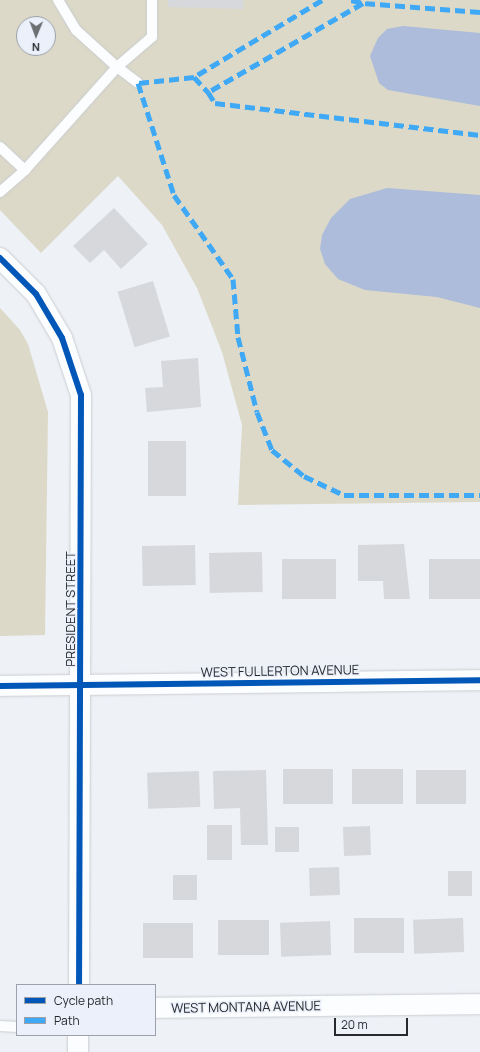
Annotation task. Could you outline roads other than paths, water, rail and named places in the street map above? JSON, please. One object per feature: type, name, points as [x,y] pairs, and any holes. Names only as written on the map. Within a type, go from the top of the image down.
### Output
[{"type":"street","name":"PRESIDENT STREET","points":[[0,258],[36,294],[62,338],[81,395],[79,984]]},
{"type":"street","name":"WEST FULLERTON AVENUE","points":[[0,686],[480,680]]},
{"type":"street","name":"WEST MONTANA AVENUE","points":[[156,1008],[480,1004]]},
{"type":"street","points":[[78,1036],[78,1052]]},
{"type":"lane","points":[[58,0],[76,30],[117,67],[138,82]]},
{"type":"lane","points":[[0,192],[25,170],[117,67],[152,36],[152,0]]},
{"type":"lane","points":[[0,147],[25,170]]},
{"type":"lane","points":[[0,1026],[16,1027]]},
{"type":"water","points":[[403,26],[480,33],[480,106],[388,90],[379,83],[370,56],[378,38],[387,29]]},
{"type":"water","points":[[387,188],[480,195],[480,308],[437,297],[365,290],[338,279],[325,264],[320,249],[322,235],[331,218],[350,199]]}]
